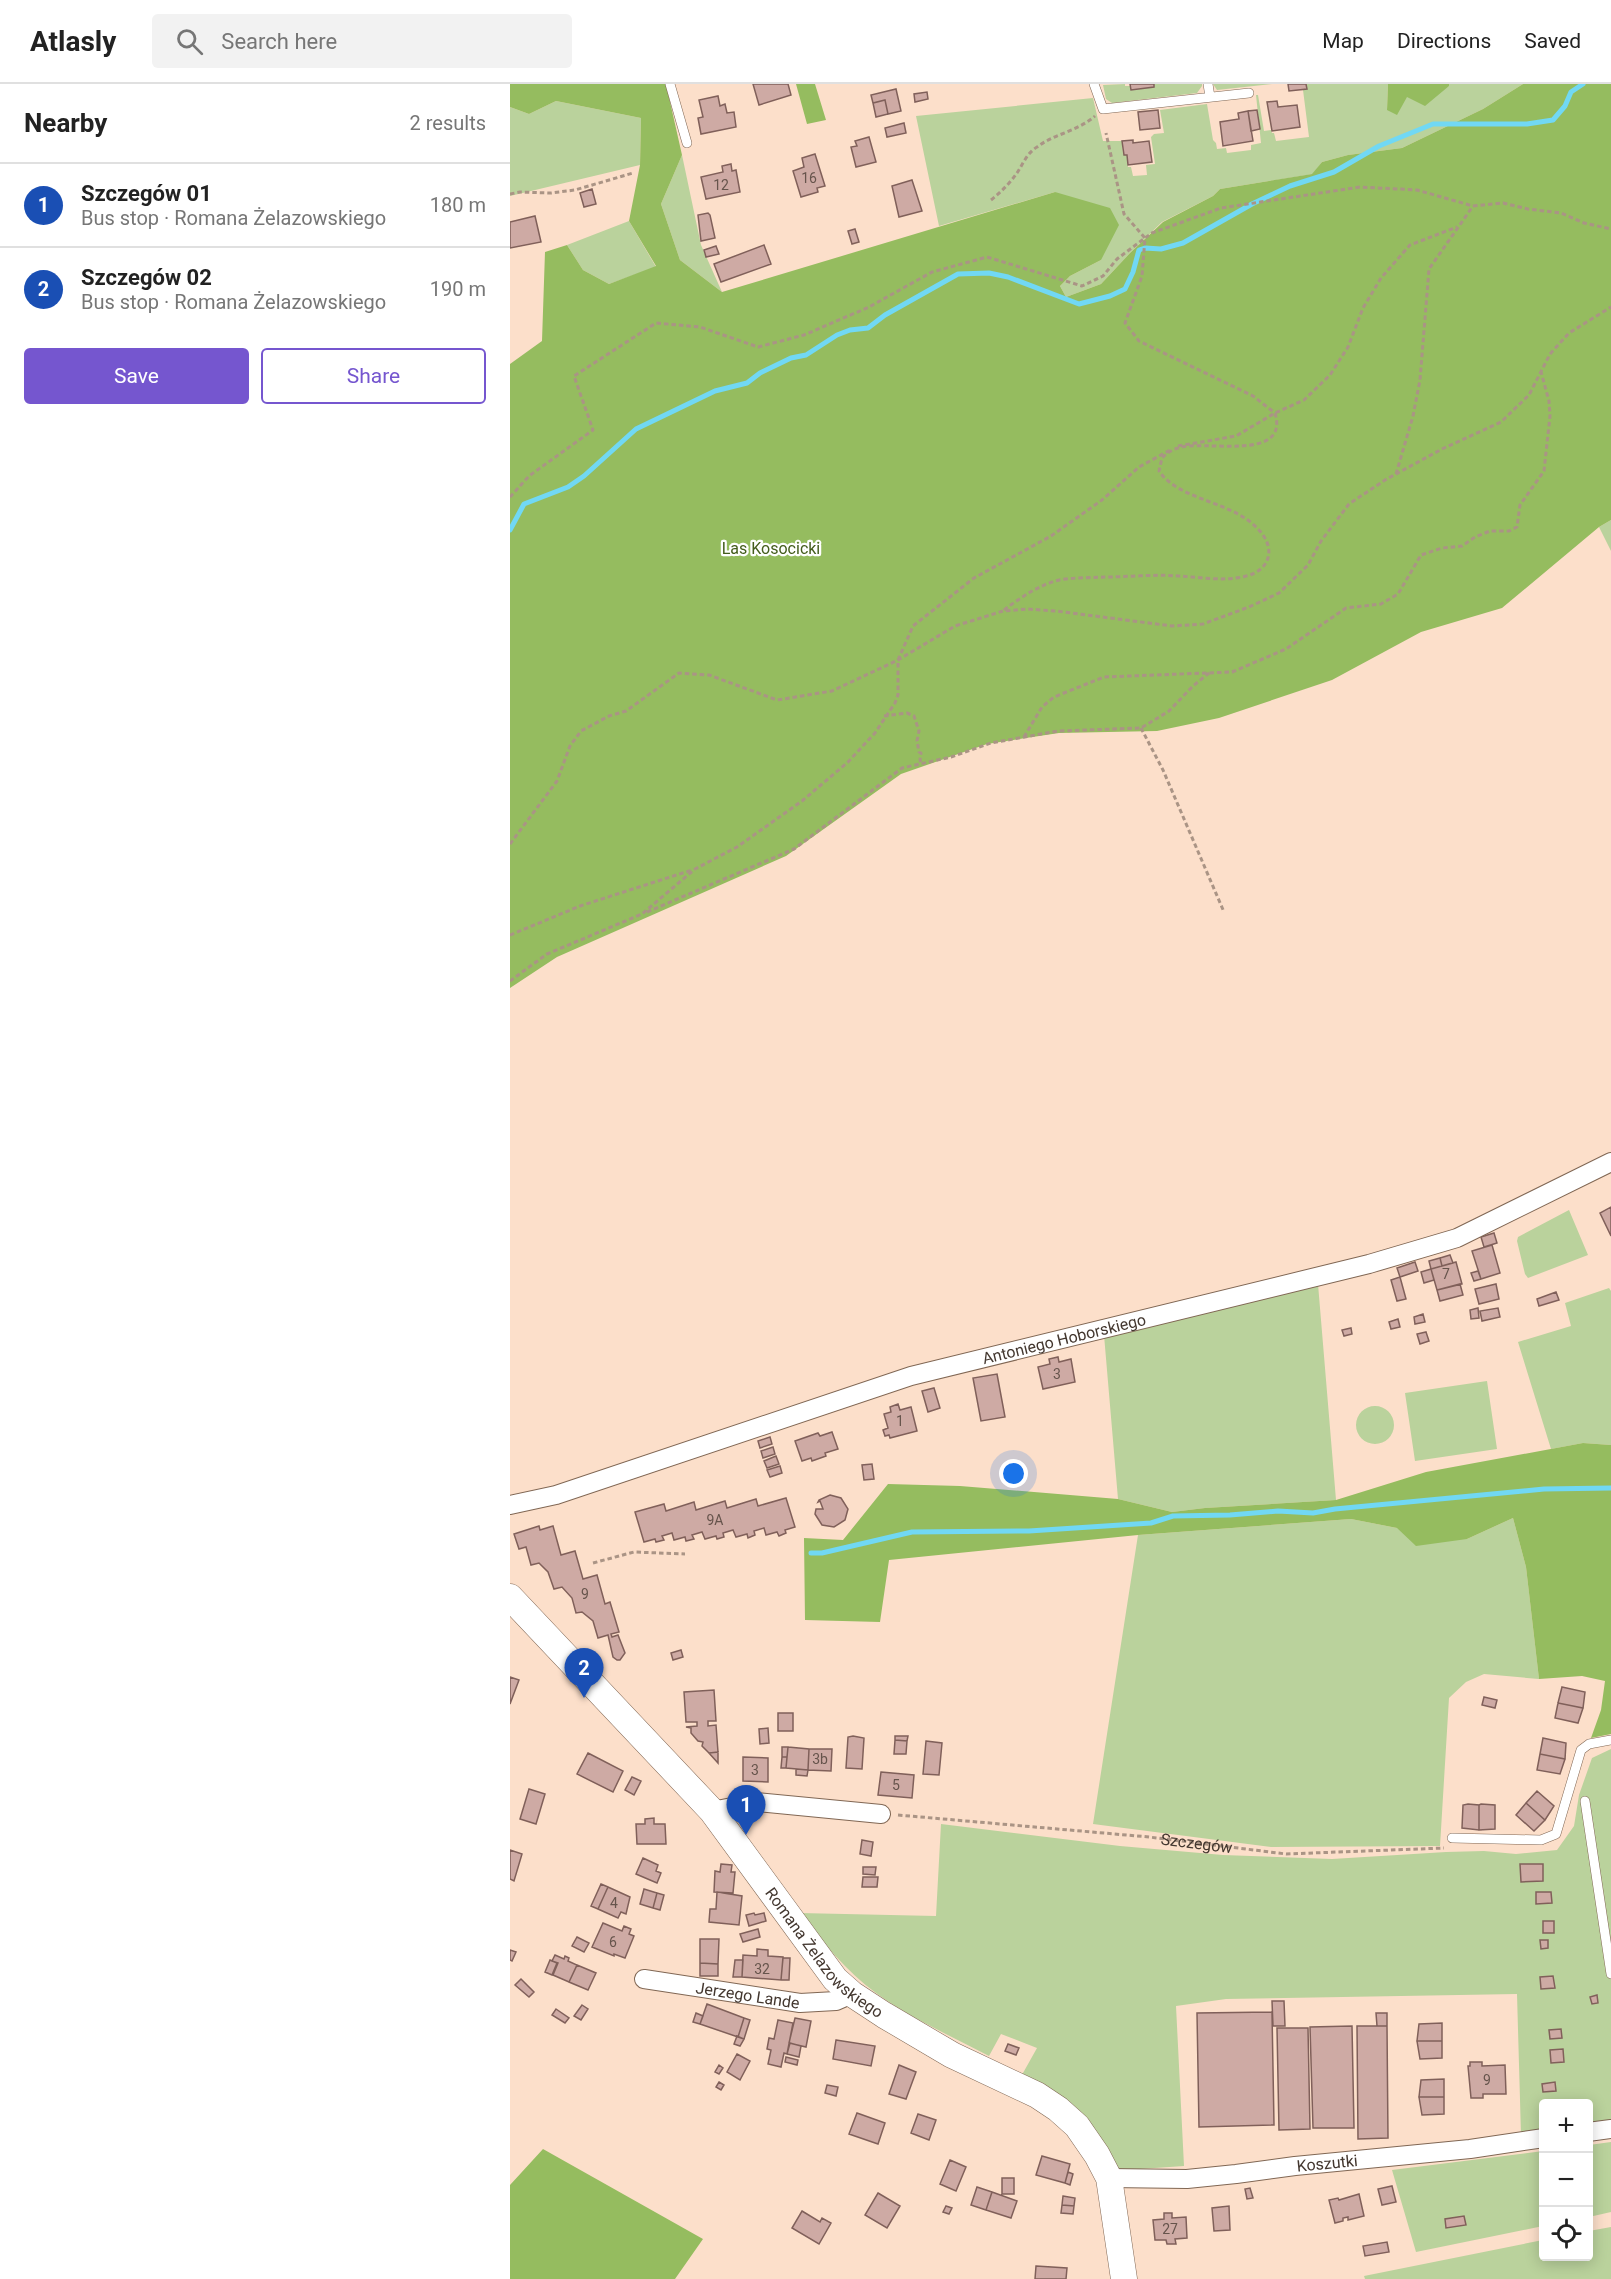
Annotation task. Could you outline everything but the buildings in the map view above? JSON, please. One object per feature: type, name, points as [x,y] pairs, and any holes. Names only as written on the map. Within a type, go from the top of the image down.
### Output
[{"type":"street","name":"Antoniego Hoborskiego","points":[[510,1505],[556,1496],[911,1376],[1369,1264],[1457,1238],[1611,1162]]},
{"type":"street","name":"Romana Żelazowskiego","points":[[510,1597],[712,1811],[835,1979],[852,1994],[952,2055],[1037,2095],[1059,2109],[1077,2126],[1109,2178],[1124,2279]]},
{"type":"street","points":[[712,1811],[757,1802],[881,1814]]},
{"type":"street","name":"Jerzego Lande","points":[[644,1979],[800,2003],[836,2001],[852,1994]]},
{"type":"street","points":[[1593,2131],[1611,2129]]},
{"type":"street","name":"Koszutki","points":[[1109,2178],[1187,2179],[1470,2149],[1539,2139]]},
{"type":"lane","points":[[670,84],[687,143]]},
{"type":"lane","points":[[1094,84],[1103,109],[1249,93]]},
{"type":"lane","points":[[1208,84],[1210,97]]},
{"type":"lane","points":[[1452,1838],[1541,1840],[1556,1834],[1581,1750],[1589,1744],[1611,1740]]},
{"type":"lane","points":[[1586,1801],[1611,1974]]},
{"type":"path","points":[[991,200],[1016,174],[1029,153],[1038,146],[1087,123],[1103,109]]},
{"type":"path","points":[[1003,611],[1022,597],[1057,581],[1164,575],[1220,578],[1248,576],[1261,569],[1268,560],[1270,551],[1262,534],[1242,517],[1220,504],[1175,485],[1164,478],[1160,471],[1160,463],[1168,453],[1179,447],[1256,446],[1274,435],[1278,428],[1275,414],[1253,396],[1139,341],[1125,323],[1142,276],[1145,238],[1124,214],[1106,133]]},
{"type":"path","points":[[510,194],[575,190],[633,173]]},
{"type":"path","points":[[510,497],[529,477],[594,430],[574,376],[656,323],[700,327],[758,347],[804,335],[868,307],[932,272],[987,257],[1082,286],[1103,276],[1117,259],[1158,230],[1221,208],[1360,187],[1418,190],[1473,206],[1503,202],[1528,209],[1561,213],[1584,223],[1611,229]]},
{"type":"path","points":[[1396,474],[1413,416],[1420,380],[1429,268],[1473,206]]},
{"type":"path","points":[[510,935],[580,906],[695,869],[737,847],[802,801],[848,762],[874,733],[897,698],[898,660],[913,626],[974,579],[1059,530],[1102,500],[1139,467],[1161,453],[1183,444],[1236,435],[1304,400],[1330,375],[1348,347],[1363,308],[1375,288],[1410,245],[1457,227]]},
{"type":"path","points":[[510,844],[557,781],[570,746],[581,731],[609,716],[626,711],[679,673],[709,675],[777,700],[832,691],[898,660],[955,626],[1003,611],[1026,609],[1056,611],[1172,626],[1203,624],[1249,608],[1279,593],[1308,565],[1321,541],[1349,504],[1366,491],[1442,449],[1501,422],[1529,395],[1550,354],[1569,333],[1611,307]]},
{"type":"path","points":[[1024,737],[1042,707],[1054,698],[1104,677],[1232,672],[1286,649],[1346,608],[1381,604],[1398,594],[1421,555],[1442,548],[1462,546],[1490,531],[1509,531],[1517,527],[1520,506],[1544,471],[1550,416],[1549,401],[1540,371]]},
{"type":"path","points":[[510,981],[547,954],[794,849],[902,768],[922,765],[991,743],[1058,731],[1141,728],[1169,711],[1203,676],[1211,672]]},
{"type":"path","points":[[886,715],[907,713],[914,716],[918,728],[916,741],[921,753],[922,765]]},
{"type":"path","points":[[1141,728],[1163,770],[1224,912]]},
{"type":"path","points":[[642,914],[695,869]]},
{"type":"path","points":[[593,1563],[634,1552],[685,1554]]},
{"type":"path","name":"Szczegów","points":[[881,1814],[1137,1836],[1286,1854],[1447,1848],[1452,1838]]},
{"type":"green space","name":"Las Kosocicki","points":[[510,84],[666,84],[682,155],[661,204],[680,260],[722,292],[1055,192],[1110,208],[1119,225],[1101,260],[1070,276],[1060,286],[1066,297],[1101,284],[1163,222],[1213,196],[1220,189],[1312,174],[1322,162],[1348,155],[1402,148],[1483,109],[1523,84],[1611,84],[1611,520],[1599,527],[1502,608],[1421,632],[1332,680],[1219,718],[1157,731],[1059,733],[987,744],[901,774],[786,856],[557,957],[510,988],[510,364],[542,341],[545,252],[567,245],[583,270],[609,284],[656,266],[629,221],[640,165],[641,118],[556,101],[529,114],[510,107]]},
{"type":"green space","points":[[796,84],[815,84],[826,120],[807,124]]},
{"type":"green space","points":[[1125,84],[1125,86],[1130,86],[1131,90],[1154,87],[1154,84],[1202,84],[1202,86],[1197,93],[1112,103],[1106,99],[1103,85]]},
{"type":"green space","points":[[1213,84],[1272,84],[1217,90]]},
{"type":"green space","points":[[1306,84],[1388,84],[1387,110],[1407,96],[1449,86],[1449,84],[1523,84],[1483,109],[1402,148],[1348,155],[1322,162],[1313,174],[1220,189],[1213,196],[1162,222],[1101,284],[1066,297],[1060,286],[1070,276],[1101,260],[1055,192],[939,226],[916,116],[1093,98],[1103,141],[1122,141],[1123,154],[1127,155],[1128,167],[1131,167],[1133,176],[1147,175],[1146,165],[1155,164],[1151,137],[1154,134],[1164,133],[1160,110],[1207,104],[1213,140],[1217,149],[1226,148],[1227,153],[1251,150],[1251,145],[1261,143],[1256,95],[1258,95],[1264,131],[1271,130],[1276,141],[1309,137],[1303,90],[1307,89]]},
{"type":"green space","points":[[1388,84],[1449,84],[1449,86],[1425,106],[1407,97],[1397,115],[1387,110]]},
{"type":"green space","points":[[556,101],[641,118],[640,165],[510,196],[510,107],[529,114]]},
{"type":"green space","points":[[682,155],[701,245],[722,292],[680,260],[661,204]]},
{"type":"green space","points":[[629,221],[656,267],[609,284],[583,270],[567,245]]},
{"type":"green space","points":[[1611,520],[1611,551],[1599,527]]},
{"type":"green space","points":[[1569,1210],[1588,1255],[1528,1278],[1525,1274],[1518,1237]]},
{"type":"green space","points":[[1318,1284],[1336,1500],[1172,1512],[1118,1499],[1104,1335]]},
{"type":"green space","points":[[1609,1288],[1611,1291],[1611,1445],[1583,1443],[1551,1449],[1518,1342],[1571,1326],[1565,1303]]},
{"type":"green space","points":[[1487,1381],[1497,1449],[1415,1461],[1405,1393]]},
{"type":"green space","points":[[1375,1406],[1388,1412],[1394,1425],[1388,1438],[1375,1444],[1362,1438],[1356,1425],[1362,1412]]},
{"type":"green space","points":[[1583,1443],[1611,1445],[1611,1734],[1591,1738],[1601,1710],[1605,1681],[1582,1676],[1539,1679],[1526,1567],[1513,1518],[1467,1539],[1416,1546],[1397,1528],[1351,1519],[1138,1535],[889,1560],[880,1622],[805,1620],[804,1538],[843,1540],[888,1484],[960,1486],[1118,1499],[1172,1512],[1336,1500],[1426,1472]]},
{"type":"green space","points":[[1513,1518],[1526,1567],[1539,1679],[1484,1674],[1466,1682],[1449,1698],[1440,1846],[1271,1847],[1093,1824],[1138,1535],[1351,1519],[1467,1539]]},
{"type":"green space","points":[[1611,1749],[1611,2122],[1593,2124],[1593,2099],[1539,2099],[1539,2133],[1521,2135],[1517,1994],[1226,1999],[1176,2006],[1184,2166],[1111,2171],[1015,2078],[1023,2073],[1037,2048],[1001,2034],[989,2056],[917,2019],[876,1993],[855,1975],[799,1913],[936,1916],[941,1824],[1120,1846],[1223,1855],[1332,1859],[1446,1852],[1484,1851],[1516,1854],[1557,1850],[1574,1826],[1579,1795],[1592,1758]]},
{"type":"green space","points":[[1611,2142],[1611,2212],[1593,2216],[1593,2153],[1593,2144]]},
{"type":"green space","points":[[543,2149],[703,2239],[675,2279],[510,2279],[510,2185]]},
{"type":"green space","points":[[1539,2152],[1539,2227],[1416,2252],[1392,2170]]},
{"type":"green space","points":[[1611,2227],[1611,2279],[1365,2279],[1364,2276],[1539,2241],[1539,2261],[1593,2261],[1593,2230]]},
{"type":"waterway","points":[[510,530],[524,504],[568,487],[584,476],[636,429],[715,391],[747,383],[760,373],[791,358],[806,355],[837,335],[850,330],[868,328],[885,315],[958,274],[989,273],[1008,277],[1079,304],[1110,296],[1125,289],[1139,250],[1161,249],[1183,243],[1252,204],[1290,186],[1334,172],[1379,146],[1433,124],[1527,124],[1553,120],[1565,106],[1571,92],[1583,84]]},
{"type":"waterway","points":[[811,1553],[822,1553],[912,1532],[1029,1531],[1151,1523],[1173,1516],[1278,1511],[1313,1513],[1544,1489],[1611,1488]]},
{"type":"place","name":"Szczegów 02","points":[[584,1698]]},
{"type":"place","name":"Szczegów 01","points":[[746,1835]]}]
